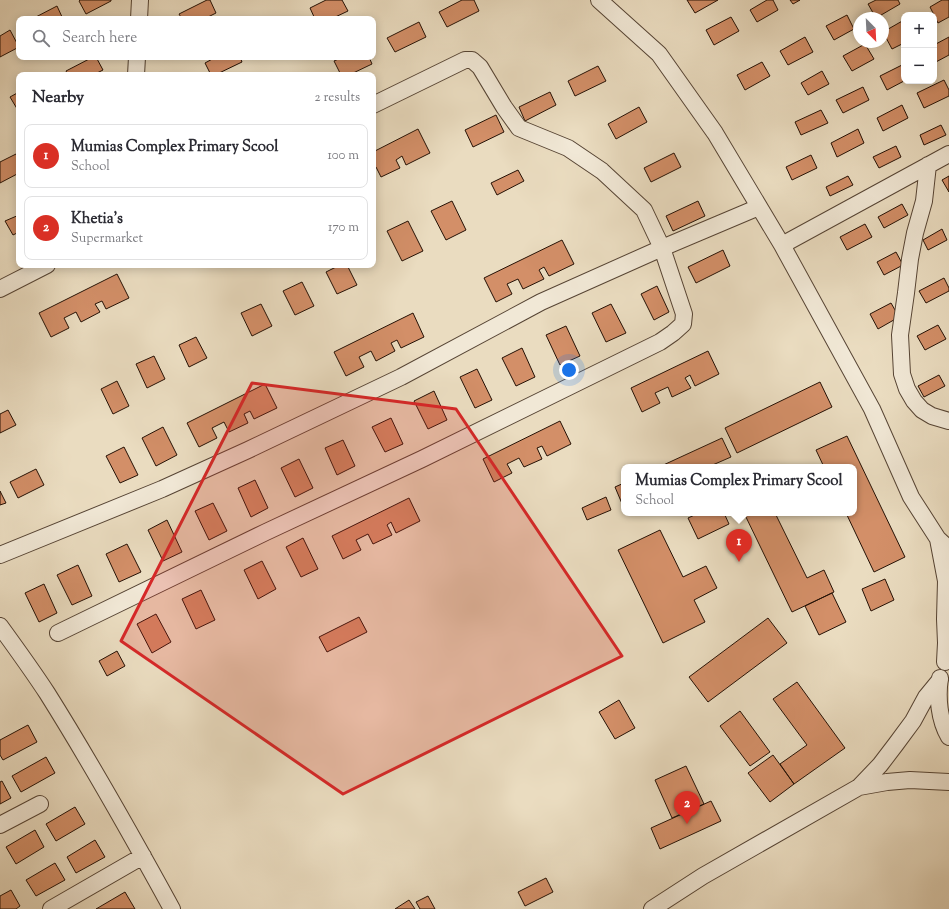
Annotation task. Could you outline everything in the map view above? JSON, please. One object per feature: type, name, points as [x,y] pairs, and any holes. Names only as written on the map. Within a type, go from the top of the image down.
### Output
[{"type":"street","points":[[138,16],[140,0]]},
{"type":"street","points":[[599,0],[658,54],[715,133],[782,245],[872,409],[911,497],[943,544],[946,581],[945,619],[947,658],[940,680],[938,698],[941,717],[949,737]]},
{"type":"street","points":[[136,60],[136,72]]},
{"type":"street","points":[[58,633],[422,459],[660,342],[683,324],[684,314],[662,248],[644,210],[602,171],[568,148],[519,128],[504,107],[480,67],[472,60],[466,60],[376,104]]},
{"type":"street","points":[[782,245],[949,154]]},
{"type":"street","points":[[928,165],[924,201],[915,233],[910,259],[900,335],[902,374],[907,389],[914,401],[922,410],[932,416],[949,421]]},
{"type":"street","points":[[0,555],[162,490],[401,377],[541,302],[759,207]]},
{"type":"street","points":[[0,288],[41,268]]},
{"type":"street","points":[[0,626],[46,692],[80,747],[111,799],[172,909]]},
{"type":"street","points":[[652,909],[703,876],[859,787],[880,765],[896,744],[913,721],[926,697],[940,680]]},
{"type":"street","points":[[859,787],[910,780],[949,782]]},
{"type":"street","points":[[0,825],[40,804]]},
{"type":"street","points":[[51,909],[143,856]]},
{"type":"highlighted area","points":[[252,383],[456,409],[622,656],[343,794],[121,641]]},
{"type":"building","points":[[207,0],[210,0],[216,13],[210,16],[180,16],[179,14]]},
{"type":"building","points":[[326,0],[342,0],[348,11],[337,16],[314,16],[310,8]]},
{"type":"building","points":[[462,0],[474,0],[479,11],[447,27],[439,12]]},
{"type":"building","points":[[687,0],[718,0],[695,13]]},
{"type":"building","points":[[767,0],[773,0],[778,10],[757,22],[750,10]]},
{"type":"building","points":[[790,0],[800,0],[793,4]]},
{"type":"building","points":[[876,0],[898,0],[900,4],[886,12],[873,12],[868,4]]},
{"type":"building","points":[[942,0],[949,0],[949,17],[938,23],[937,12],[932,12],[930,7]]},
{"type":"building","points":[[79,1],[111,1],[86,14]]},
{"type":"building","points":[[57,6],[62,16],[38,16]]},
{"type":"building","points":[[847,15],[853,30],[834,40],[826,26]]},
{"type":"building","points":[[731,17],[739,31],[714,45],[706,30]]},
{"type":"building","points":[[419,22],[426,37],[395,52],[387,38]]},
{"type":"building","points":[[901,22],[901,44],[892,49],[889,43],[889,29]]},
{"type":"building","points":[[10,30],[16,41],[16,49],[0,57],[0,36]]},
{"type":"building","points":[[805,37],[813,52],[788,65],[780,51]]},
{"type":"building","points":[[949,37],[949,55],[937,61],[937,48],[937,43]]},
{"type":"building","points":[[858,48],[867,48],[874,59],[852,71],[843,56]]},
{"type":"building","points":[[87,60],[98,60],[103,70],[99,72],[66,71]]},
{"type":"building","points":[[210,60],[241,60],[242,62],[221,72],[210,72],[205,63]]},
{"type":"building","points":[[370,60],[372,64],[355,72],[340,72],[334,61]]},
{"type":"building","points":[[762,62],[770,76],[745,90],[737,75]]},
{"type":"building","points":[[598,66],[606,81],[575,96],[568,81]]},
{"type":"building","points":[[901,66],[901,83],[887,90],[880,76]]},
{"type":"building","points":[[822,71],[829,84],[808,95],[801,83]]},
{"type":"building","points":[[944,80],[949,90],[949,96],[924,108],[917,93]]},
{"type":"building","points":[[863,87],[869,100],[843,113],[836,100]]},
{"type":"building","points":[[550,92],[556,105],[525,121],[519,107]]},
{"type":"building","points":[[16,94],[16,107],[10,97]]},
{"type":"building","points":[[902,105],[908,118],[883,131],[877,118]]},
{"type":"building","points":[[639,107],[647,122],[616,139],[608,124]]},
{"type":"building","points":[[821,110],[828,123],[801,135],[795,122]]},
{"type":"building","points":[[496,115],[504,132],[473,147],[465,130]]},
{"type":"building","points":[[941,125],[946,135],[924,145],[920,135]]},
{"type":"building","points":[[418,129],[430,153],[406,165],[402,156],[396,160],[400,168],[381,177],[376,167],[376,150]]},
{"type":"building","points":[[858,129],[864,143],[837,157],[831,143]]},
{"type":"building","points":[[896,146],[901,157],[879,168],[873,157]]},
{"type":"building","points":[[674,153],[681,167],[651,182],[644,168]]},
{"type":"building","points":[[16,154],[16,175],[0,183],[0,162]]},
{"type":"building","points":[[811,155],[817,168],[792,180],[786,167]]},
{"type":"building","points":[[518,170],[524,181],[497,195],[491,183]]},
{"type":"building","points":[[848,176],[853,185],[830,196],[826,187]]},
{"type":"building","points":[[949,176],[949,192],[942,180]]},
{"type":"building","points":[[452,201],[466,230],[446,240],[431,211]]},
{"type":"building","points":[[698,201],[705,216],[673,231],[666,216]]},
{"type":"building","points":[[902,204],[908,215],[884,228],[878,217]]},
{"type":"building","points":[[16,216],[16,234],[13,235],[5,221]]},
{"type":"building","points":[[408,221],[423,251],[402,261],[387,231]]},
{"type":"building","points":[[865,224],[872,237],[847,250],[840,237]]},
{"type":"building","points":[[942,229],[947,240],[928,250],[923,240]]},
{"type":"building","points":[[562,240],[574,264],[549,276],[544,267],[539,270],[544,279],[523,289],[518,279],[507,284],[512,294],[496,302],[484,278]]},
{"type":"building","points":[[723,250],[730,266],[696,283],[688,267]]},
{"type":"building","points":[[896,252],[903,265],[884,275],[877,262]]},
{"type":"building","points":[[334,268],[348,268],[357,285],[337,294],[326,272]]},
{"type":"building","points":[[117,274],[129,298],[106,309],[102,301],[95,304],[100,312],[81,322],[76,312],[64,318],[69,328],[51,337],[39,313]]},
{"type":"building","points":[[944,278],[949,291],[926,303],[919,291]]},
{"type":"building","points":[[302,282],[314,306],[295,315],[283,291]]},
{"type":"building","points":[[657,286],[669,312],[654,320],[641,294]]},
{"type":"building","points":[[891,303],[899,317],[878,329],[870,314]]},
{"type":"building","points":[[261,304],[272,326],[252,336],[241,313]]},
{"type":"building","points":[[611,304],[626,333],[606,342],[592,313]]},
{"type":"building","points":[[413,313],[424,337],[401,348],[397,340],[391,343],[395,351],[376,361],[371,351],[359,357],[364,367],[346,376],[334,352]]},
{"type":"building","points":[[938,325],[946,339],[925,350],[917,336]]},
{"type":"building","points":[[566,326],[580,356],[560,365],[546,335]]},
{"type":"building","points":[[196,337],[207,358],[189,367],[179,345]]},
{"type":"building","points":[[522,348],[535,377],[516,386],[502,358]]},
{"type":"building","points":[[708,351],[719,374],[695,386],[690,375],[685,378],[691,388],[672,397],[668,387],[655,393],[660,403],[642,412],[631,388]]},
{"type":"building","points":[[154,356],[165,379],[147,388],[136,364]]},
{"type":"building","points":[[477,369],[492,400],[475,408],[460,377]]},
{"type":"building","points":[[939,375],[945,386],[924,397],[918,386]]},
{"type":"building","points":[[117,381],[129,406],[113,414],[101,389]]},
{"type":"building","points":[[820,382],[832,407],[737,453],[725,428]]},
{"type":"building","points":[[265,384],[277,408],[254,419],[250,411],[244,414],[248,423],[229,432],[224,422],[212,428],[217,438],[199,447],[187,423]]},
{"type":"building","points":[[434,391],[447,420],[428,429],[414,401]]},
{"type":"building","points":[[8,410],[16,425],[0,433],[0,414]]},
{"type":"building","points":[[391,418],[403,444],[385,452],[372,427]]},
{"type":"building","points":[[560,421],[571,444],[547,456],[542,446],[537,448],[542,459],[524,467],[519,458],[507,464],[512,473],[494,482],[483,459]]},
{"type":"building","points":[[163,427],[177,455],[156,466],[142,438]]},
{"type":"building","points":[[847,436],[905,557],[874,572],[847,516],[857,516],[857,464],[823,464],[816,450]]},
{"type":"building","points":[[722,438],[731,457],[715,464],[666,464]]},
{"type":"building","points":[[343,440],[355,466],[337,475],[325,448]]},
{"type":"building","points":[[124,447],[138,475],[120,483],[106,456]]},
{"type":"building","points":[[299,459],[313,488],[295,497],[281,468]]},
{"type":"building","points":[[36,469],[44,485],[18,498],[10,482]]},
{"type":"building","points":[[255,480],[268,508],[251,517],[238,488]]},
{"type":"building","points":[[621,484],[621,501],[615,487]]},
{"type":"building","points":[[0,491],[6,503],[0,505]]},
{"type":"building","points":[[606,497],[611,510],[587,520],[582,508]]},
{"type":"building","points":[[409,498],[420,521],[396,533],[391,522],[387,525],[392,535],[373,544],[368,534],[356,540],[361,550],[343,559],[332,536]]},
{"type":"building","points":[[213,503],[227,531],[209,540],[195,511]]},
{"type":"building","points":[[692,516],[725,516],[729,524],[698,539],[688,518]]},
{"type":"building","points":[[745,516],[776,516],[807,578],[824,570],[834,592],[792,612]]},
{"type":"building","points":[[167,520],[182,552],[163,561],[148,530]]},
{"type":"building","points":[[660,530],[683,577],[706,566],[717,588],[694,600],[705,622],[663,643],[618,550]]},
{"type":"building","points":[[303,538],[318,569],[301,577],[286,547]]},
{"type":"building","points":[[127,544],[141,572],[119,582],[106,554]]},
{"type":"building","points":[[262,561],[276,589],[258,599],[244,570]]},
{"type":"building","points":[[78,565],[92,596],[72,605],[57,575]]},
{"type":"building","points":[[885,579],[894,600],[871,611],[862,589]]},
{"type":"building","points":[[44,584],[57,613],[39,622],[25,593]]},
{"type":"building","points":[[201,590],[215,620],[196,629],[182,599]]},
{"type":"building","points":[[832,593],[846,622],[819,635],[805,606]]},
{"type":"building","points":[[156,614],[171,642],[152,653],[137,624]]},
{"type":"building","points":[[359,617],[367,632],[327,652],[319,637]]},
{"type":"building","points":[[768,618],[787,643],[708,702],[689,677]]},
{"type":"building","points":[[117,651],[125,666],[107,676],[99,661]]},
{"type":"building","points":[[797,682],[845,748],[794,784],[780,764],[807,745],[773,699]]},
{"type":"building","points":[[619,700],[635,728],[615,739],[599,712]]},
{"type":"building","points":[[740,711],[770,752],[750,766],[720,726]]},
{"type":"building","points":[[28,725],[37,742],[3,760],[0,755],[0,740]]},
{"type":"building","points":[[773,755],[794,784],[770,802],[748,773]]},
{"type":"building","points":[[46,757],[55,773],[21,792],[12,776]]},
{"type":"building","points":[[686,766],[704,804],[672,818],[655,780]]},
{"type":"building","points":[[2,781],[11,798],[0,804],[0,782]]},
{"type":"building","points":[[711,801],[721,821],[660,849],[651,828]]},
{"type":"building","points":[[75,807],[85,824],[56,841],[46,824]]},
{"type":"building","points":[[35,830],[44,847],[16,864],[6,847]]},
{"type":"building","points":[[95,840],[105,857],[76,873],[67,857]]},
{"type":"building","points":[[55,863],[65,880],[36,896],[26,880]]},
{"type":"building","points":[[546,878],[553,892],[525,906],[518,892]]},
{"type":"building","points":[[11,890],[20,906],[16,909],[0,909],[0,896]]},
{"type":"building","points":[[125,892],[135,909],[96,909]]},
{"type":"building","points":[[428,896],[435,909],[420,909],[416,902]]},
{"type":"building","points":[[409,900],[415,909],[395,909]]},
{"type":"place","name":"Mumias Complex Primary Scool","points":[[739,562]]},
{"type":"place","name":"Khetia's","points":[[687,824]]}]
